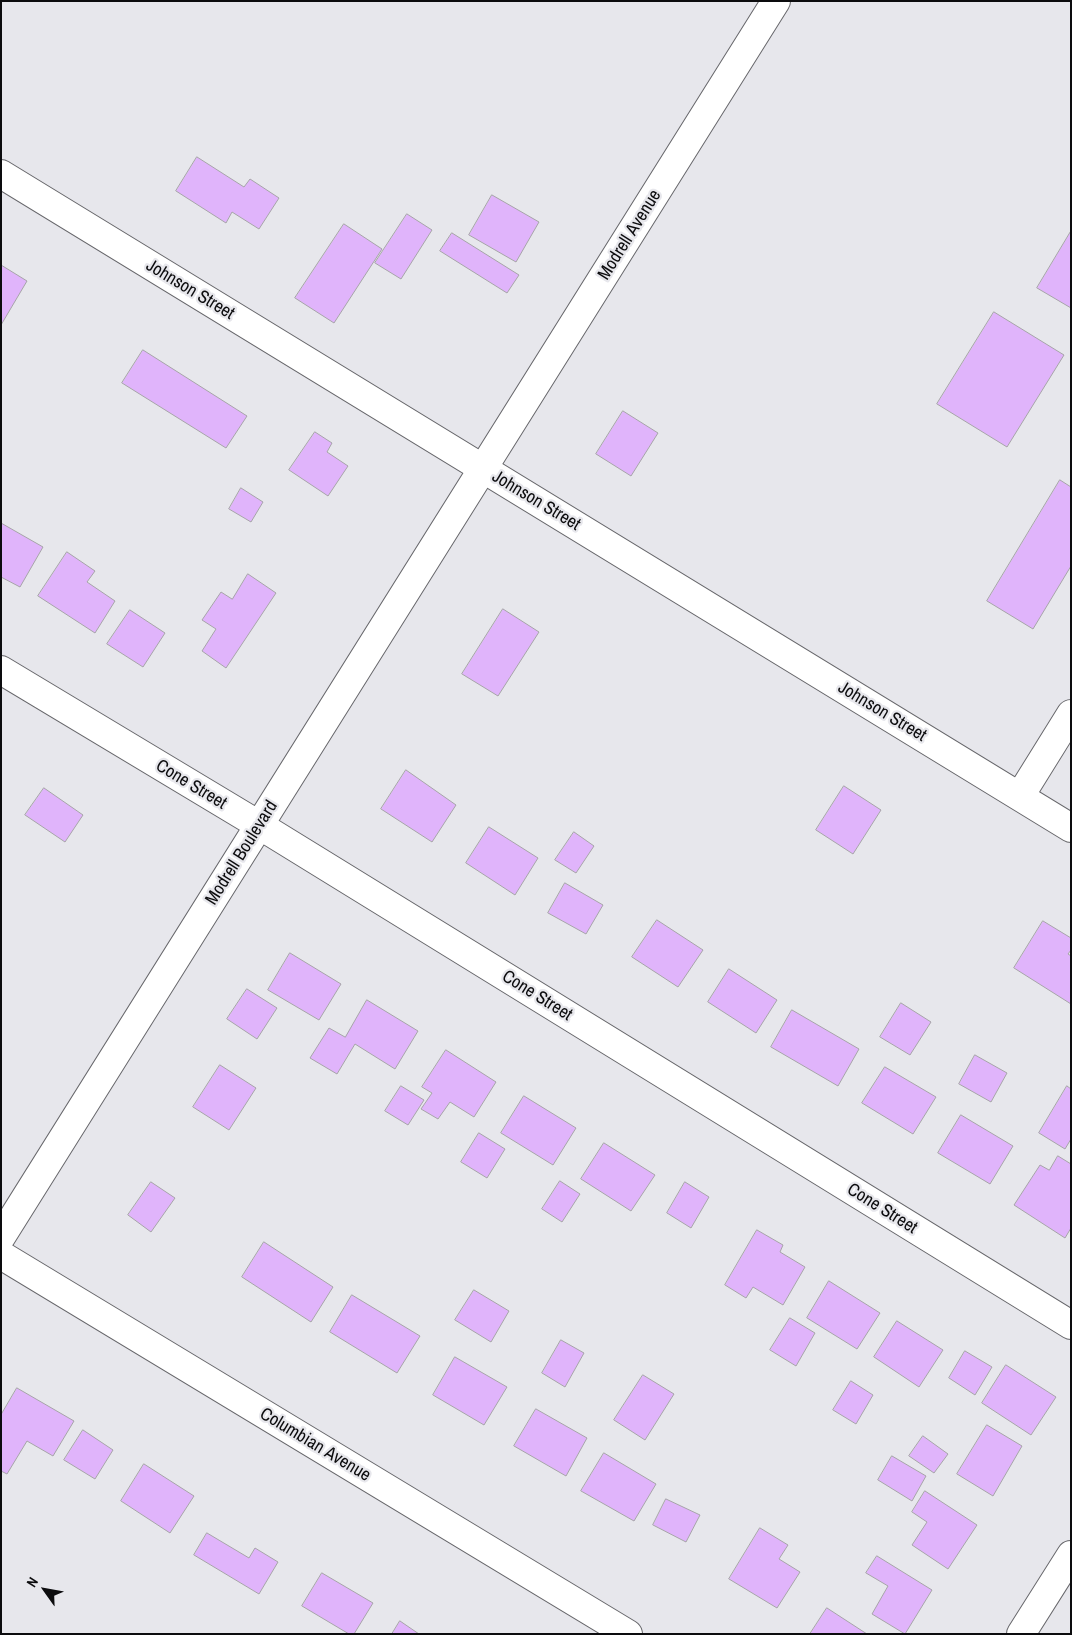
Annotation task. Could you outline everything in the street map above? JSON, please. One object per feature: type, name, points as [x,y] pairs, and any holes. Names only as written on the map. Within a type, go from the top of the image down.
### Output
[{"type":"street","name":"Modrell Avenue","points":[[484,469],[776,1]]},
{"type":"street","name":"Johnson Street","points":[[1,174],[1071,828]]},
{"type":"street","name":"Modrell Boulevard","points":[[1,1237],[484,469]]},
{"type":"street","name":"Cone Street","points":[[1,670],[259,825],[1071,1325]]},
{"type":"street","points":[[1020,796],[1071,714]]},
{"type":"street","name":"Columbian Avenue","points":[[1,1255],[628,1634]]},
{"type":"street","points":[[1022,1634],[1071,1556]]},
{"type":"building","points":[[197,157],[244,187],[250,179],[279,198],[259,229],[232,212],[226,223],[176,191]]},
{"type":"building","points":[[492,195],[539,222],[516,262],[469,235]]},
{"type":"building","points":[[407,214],[432,230],[401,279],[375,263]]},
{"type":"building","points":[[344,224],[382,249],[334,323],[295,298]]},
{"type":"building","points":[[1071,231],[1071,308],[1037,288]]},
{"type":"building","points":[[452,233],[519,275],[507,293],[440,251]]},
{"type":"building","points":[[1,265],[27,281],[1,325]]},
{"type":"building","points":[[994,312],[1064,355],[1007,447],[937,404]]},
{"type":"building","points":[[143,350],[247,416],[226,448],[122,383]]},
{"type":"building","points":[[623,411],[658,433],[631,476],[596,454]]},
{"type":"building","points":[[315,432],[332,443],[327,452],[348,466],[328,496],[289,470]]},
{"type":"building","points":[[1060,480],[1071,487],[1071,566],[1033,629],[987,601]]},
{"type":"building","points":[[241,488],[263,502],[251,522],[229,509]]},
{"type":"building","points":[[1,523],[43,547],[20,587],[1,577]]},
{"type":"building","points":[[67,552],[95,571],[87,582],[115,601],[95,633],[38,596]]},
{"type":"building","points":[[248,574],[276,593],[226,668],[202,651],[216,629],[202,620],[221,592],[232,599]]},
{"type":"building","points":[[503,609],[539,632],[498,696],[462,674]]},
{"type":"building","points":[[130,610],[165,633],[143,667],[107,644]]},
{"type":"building","points":[[406,770],[456,805],[432,842],[381,809]]},
{"type":"building","points":[[844,786],[881,810],[853,854],[816,830]]},
{"type":"building","points":[[44,788],[83,815],[65,842],[25,815]]},
{"type":"building","points":[[489,827],[538,858],[515,895],[466,863]]},
{"type":"building","points":[[574,832],[594,846],[576,873],[555,860]]},
{"type":"building","points":[[565,883],[603,905],[586,934],[548,913]]},
{"type":"building","points":[[657,920],[703,950],[678,987],[632,957]]},
{"type":"building","points":[[1043,921],[1071,938],[1071,950],[1068,954],[1071,956],[1071,1004],[1014,968]]},
{"type":"building","points":[[290,953],[341,984],[319,1020],[268,990]]},
{"type":"building","points":[[729,969],[777,1000],[756,1033],[708,1002]]},
{"type":"building","points":[[247,989],[277,1008],[257,1039],[227,1019]]},
{"type":"building","points":[[367,1000],[418,1031],[395,1069],[355,1044],[337,1074],[310,1058],[329,1028],[345,1037]]},
{"type":"building","points":[[901,1003],[931,1022],[910,1055],[880,1037]]},
{"type":"building","points":[[792,1010],[859,1049],[838,1086],[771,1047]]},
{"type":"building","points":[[446,1050],[496,1082],[474,1117],[450,1102],[438,1119],[421,1109],[432,1093],[422,1087]]},
{"type":"building","points":[[975,1055],[1007,1073],[991,1102],[959,1084]]},
{"type":"building","points":[[220,1065],[256,1088],[229,1130],[193,1107]]},
{"type":"building","points":[[885,1067],[936,1097],[913,1134],[862,1103]]},
{"type":"building","points":[[401,1086],[424,1100],[408,1125],[385,1111]]},
{"type":"building","points":[[1067,1086],[1071,1089],[1071,1139],[1065,1149],[1039,1133]]},
{"type":"building","points":[[524,1096],[576,1128],[553,1165],[501,1133]]},
{"type":"building","points":[[961,1115],[1013,1146],[990,1184],[938,1153]]},
{"type":"building","points":[[479,1133],[505,1149],[487,1178],[461,1162]]},
{"type":"building","points":[[604,1143],[655,1175],[631,1211],[581,1179]]},
{"type":"building","points":[[1058,1156],[1071,1164],[1071,1228],[1065,1238],[1014,1205],[1040,1165],[1049,1170]]},
{"type":"building","points":[[560,1181],[580,1194],[562,1222],[542,1209]]},
{"type":"building","points":[[151,1182],[175,1198],[151,1232],[128,1215]]},
{"type":"building","points":[[685,1182],[709,1197],[691,1228],[667,1213]]},
{"type":"building","points":[[757,1230],[783,1245],[780,1252],[805,1267],[783,1305],[753,1287],[746,1298],[725,1285]]},
{"type":"building","points":[[264,1242],[333,1287],[311,1322],[242,1277]]},
{"type":"building","points":[[829,1281],[880,1313],[857,1349],[807,1318]]},
{"type":"building","points":[[474,1290],[509,1311],[491,1342],[455,1320]]},
{"type":"building","points":[[352,1295],[420,1336],[397,1373],[330,1332]]},
{"type":"building","points":[[790,1318],[815,1333],[796,1366],[770,1350]]},
{"type":"building","points":[[897,1321],[943,1350],[919,1387],[874,1357]]},
{"type":"building","points":[[561,1340],[584,1353],[565,1387],[542,1373]]},
{"type":"building","points":[[965,1351],[992,1367],[975,1395],[949,1378]]},
{"type":"building","points":[[455,1357],[507,1387],[484,1425],[433,1395]]},
{"type":"building","points":[[1006,1365],[1056,1397],[1031,1435],[982,1403]]},
{"type":"building","points":[[643,1375],[674,1394],[645,1440],[614,1420]]},
{"type":"building","points":[[851,1381],[873,1395],[856,1424],[833,1410]]},
{"type":"building","points":[[17,1388],[74,1421],[53,1456],[27,1441],[7,1474],[1,1471],[1,1415]]},
{"type":"building","points":[[536,1409],[587,1438],[566,1476],[514,1446]]},
{"type":"building","points":[[987,1425],[1022,1446],[993,1496],[957,1474]]},
{"type":"building","points":[[83,1430],[113,1450],[95,1479],[64,1460]]},
{"type":"building","points":[[923,1436],[948,1454],[934,1473],[909,1456]]},
{"type":"building","points":[[604,1453],[656,1484],[634,1521],[581,1491]]},
{"type":"building","points":[[892,1456],[926,1476],[912,1501],[878,1480]]},
{"type":"building","points":[[144,1464],[194,1496],[170,1533],[121,1501]]},
{"type":"building","points":[[925,1491],[977,1525],[948,1569],[912,1545],[927,1522],[912,1512]]},
{"type":"building","points":[[666,1499],[700,1515],[686,1542],[653,1525]]},
{"type":"building","points":[[760,1528],[788,1545],[779,1559],[800,1572],[777,1608],[729,1579]]},
{"type":"building","points":[[207,1533],[249,1558],[255,1548],[278,1562],[259,1594],[194,1555]]},
{"type":"building","points":[[877,1556],[932,1590],[905,1634],[872,1614],[888,1586],[866,1573]]},
{"type":"building","points":[[322,1573],[373,1603],[354,1634],[349,1634],[302,1606]]},
{"type":"building","points":[[827,1608],[867,1634],[810,1634]]},
{"type":"building","points":[[400,1621],[419,1634],[392,1634]]}]
